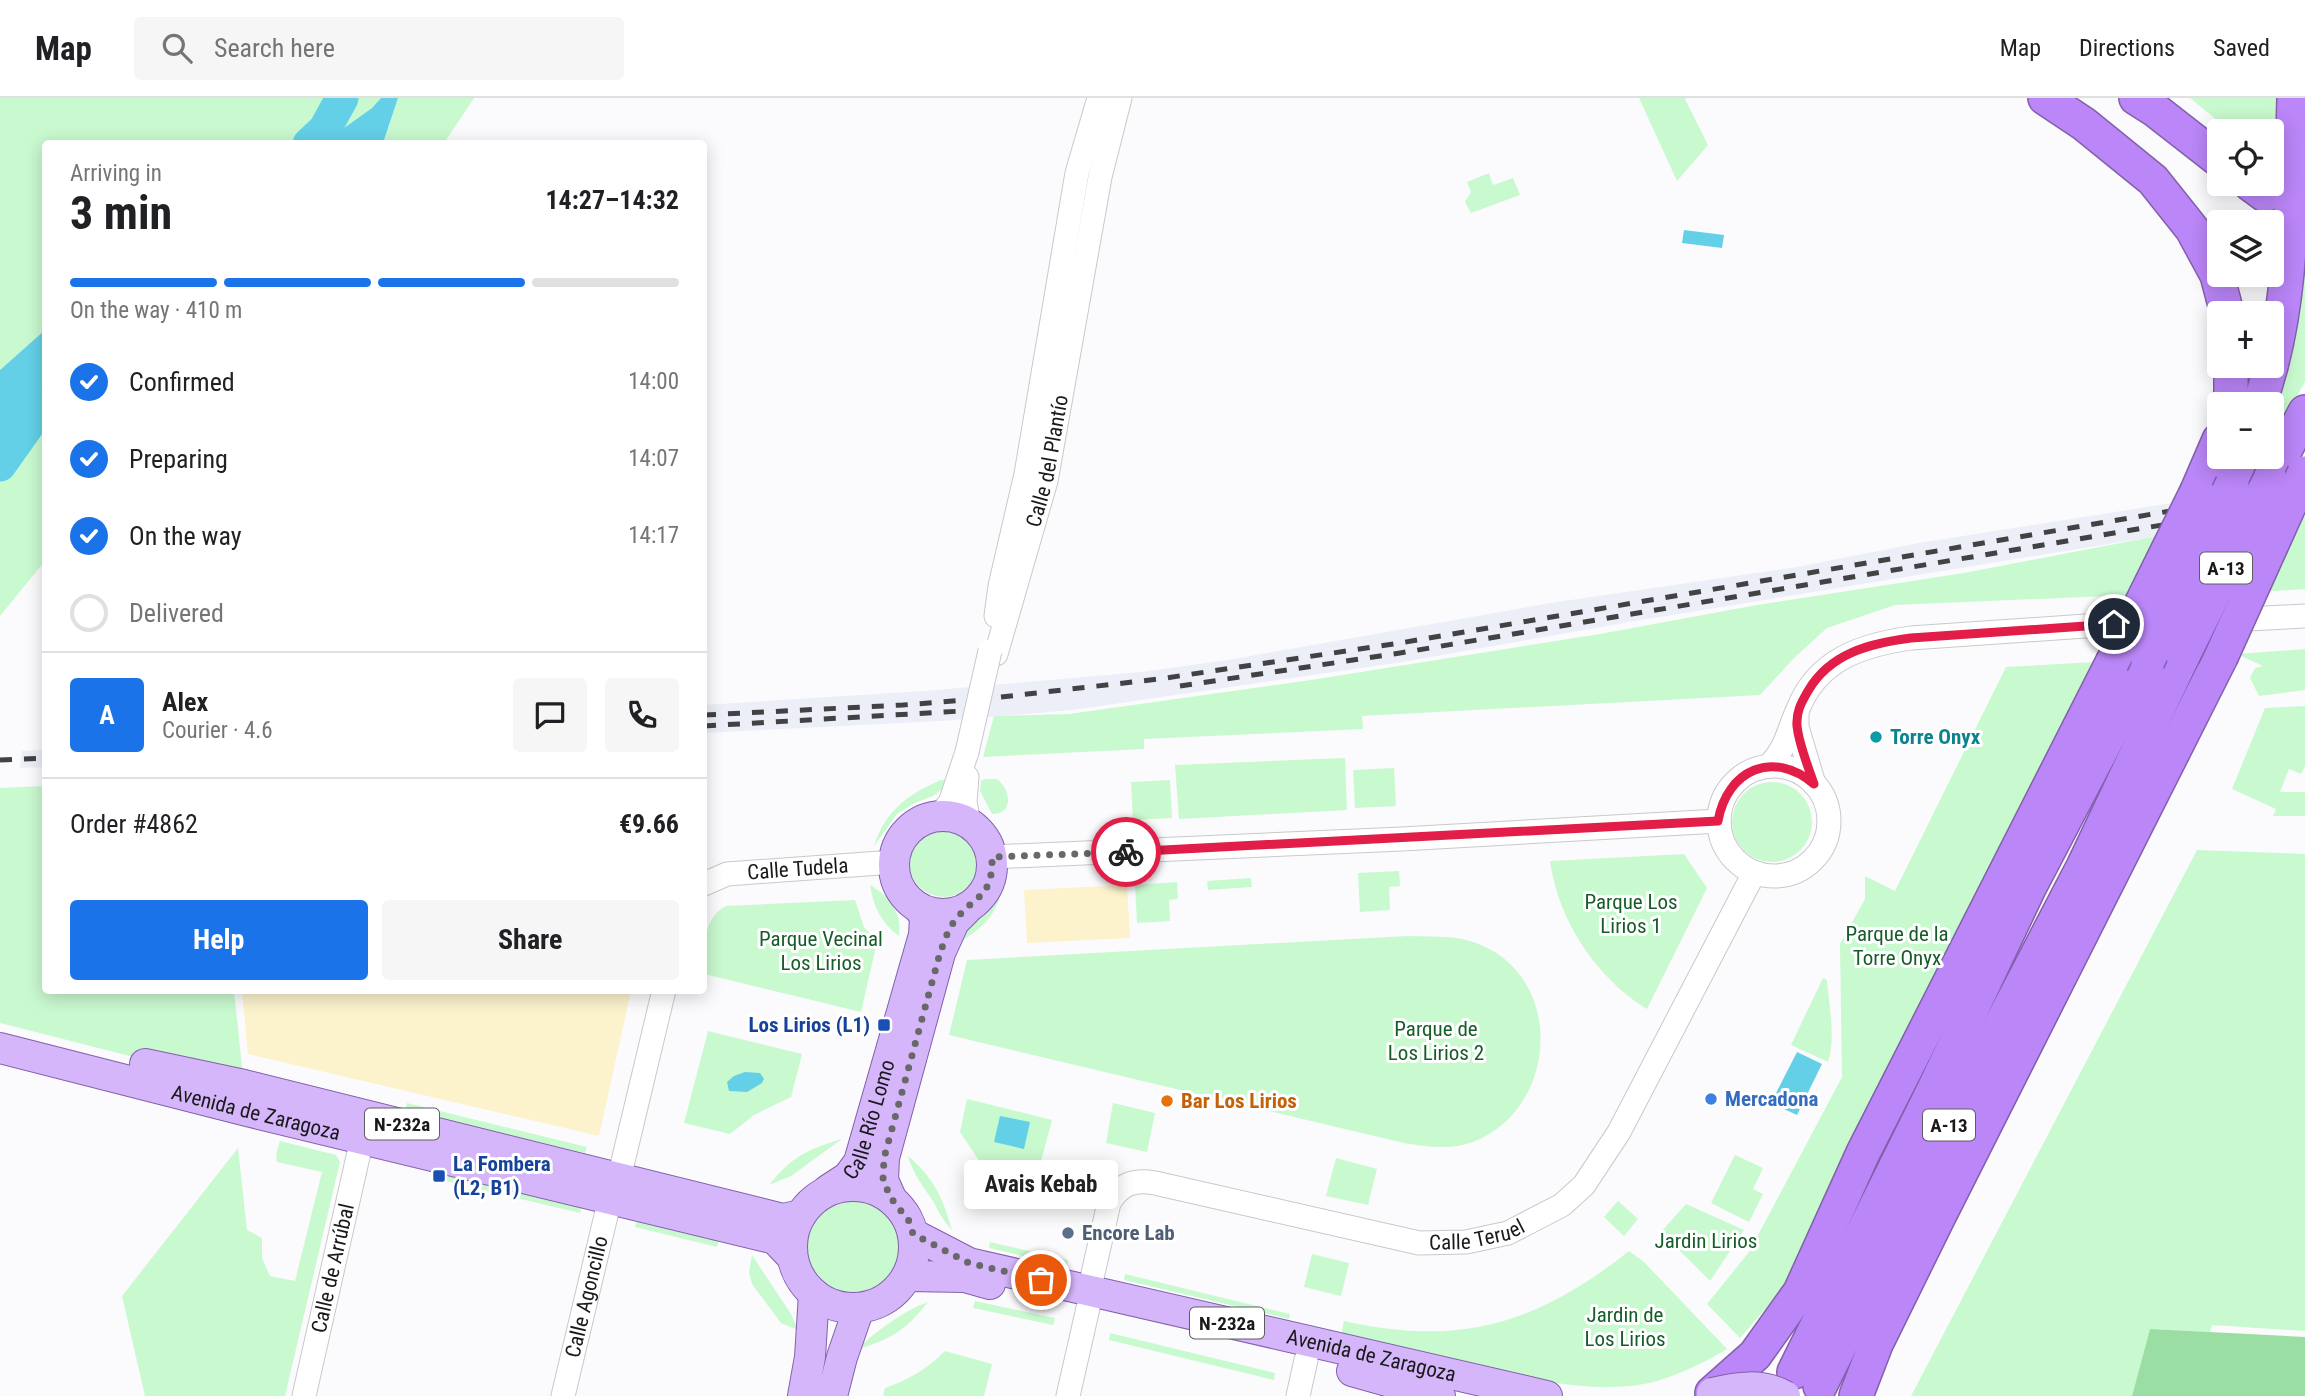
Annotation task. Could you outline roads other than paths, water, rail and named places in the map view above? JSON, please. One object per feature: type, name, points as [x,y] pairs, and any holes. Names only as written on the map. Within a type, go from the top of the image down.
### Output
[{"type":"highway","points":[[2045,98],[2084,124],[2152,180],[2192,229],[2217,275],[2224,301]]},
{"type":"highway","points":[[2136,98],[2207,151]]},
{"type":"highway","points":[[2171,98],[2207,128]]},
{"type":"highway","points":[[2284,301],[2290,256],[2294,98]]},
{"type":"highway","name":"A-13","points":[[1800,1385],[1956,1111],[2082,867],[2183,656],[2305,412]]},
{"type":"highway","points":[[1710,1394],[1755,1354],[1800,1292],[1863,1153],[2112,663],[2207,468]]},
{"type":"highway","name":"A-13","points":[[1800,1385],[1934,1089],[2029,888],[2148,661],[2237,470]]},
{"type":"highway","points":[[1858,1396],[1869,1359],[2221,657],[2304,472]]},
{"type":"highway","points":[[2006,1085],[2082,867]]},
{"type":"highway","points":[[1863,1153],[1996,928],[2029,888]]},
{"type":"main road","points":[[938,816],[959,818],[969,823],[980,832],[992,857],[993,873],[988,888],[966,910],[942,915],[919,908],[908,900],[895,876],[894,862],[903,836],[924,820],[938,816]]},
{"type":"main road","name":"Calle Río Lomo","points":[[810,1205],[848,1177],[859,1162],[924,935],[925,917],[919,908]]},
{"type":"main road","name":"Calle Río Lomo","points":[[891,1198],[883,1180],[884,1158],[940,953],[954,922],[966,910]]},
{"type":"main road","name":"Avenida de Zaragoza","points":[[0,1035],[244,1085],[615,1189],[775,1239],[792,1257]]},
{"type":"main road","name":"Avenida de Zaragoza","points":[[0,1048],[362,1139],[615,1189],[783,1219],[810,1205]]},
{"type":"main road","name":"N-232a","points":[[810,1205],[837,1188],[856,1186],[891,1198]]},
{"type":"main road","points":[[803,1396],[810,1357],[814,1294],[843,1308],[859,1308],[878,1303],[895,1292],[907,1276],[914,1256],[913,1234],[901,1209],[891,1198]]},
{"type":"main road","points":[[792,1257],[795,1228],[810,1205]]},
{"type":"main road","name":"Avenida de Zaragoza","points":[[913,1234],[969,1263],[1089,1300],[1440,1396]]},
{"type":"main road","name":"N-232a","points":[[792,1257],[804,1284],[814,1294]]},
{"type":"main road","name":"Avenida de Zaragoza","points":[[907,1276],[965,1277],[1089,1300],[1547,1396]]},
{"type":"main road","points":[[832,1396],[859,1308]]},
{"type":"main road","points":[[1710,1394],[1735,1387],[1800,1385]]},
{"type":"street","name":"Calle del Plantío","points":[[993,652],[1000,586],[1026,474],[1077,173],[1099,98]]},
{"type":"street","name":"Calle del Plantío","points":[[969,823],[965,802],[970,753],[993,652],[1046,481],[1100,177],[1119,98]]},
{"type":"street","points":[[2247,619],[2305,616]]},
{"type":"street","points":[[1769,766],[1782,752],[1798,708],[1814,681],[1830,666],[1856,650],[1884,642],[2114,624]]},
{"type":"street","points":[[1798,708],[1797,727],[1814,784]]},
{"type":"street","name":"Calle del Plantío","points":[[938,816],[950,803],[970,753]]},
{"type":"street","points":[[1769,766],[1794,770],[1814,784],[1825,799],[1829,817],[1828,836],[1820,852],[1807,866],[1790,874],[1772,877],[1754,873],[1739,865],[1721,838],[1718,821],[1728,790],[1753,770],[1769,766]]},
{"type":"street","points":[[992,857],[1402,839],[1718,821]]},
{"type":"street","name":"Calle Tudela","points":[[707,883],[727,874],[894,862]]},
{"type":"street","name":"Calle Teruel","points":[[1068,1396],[1108,1203],[1116,1191],[1126,1184],[1144,1181],[1156,1183],[1419,1244],[1466,1242],[1508,1233],[1562,1205],[1584,1185],[1619,1132],[1754,873]]},
{"type":"street","name":"Calle Agoncillo","points":[[563,1396],[663,994]]},
{"type":"street","name":"Calle de Arrúbal","points":[[304,1396],[362,1139]]},
{"type":"street","points":[[1298,1396],[1306,1360]]},
{"type":"water","points":[[381,98],[398,98],[384,140],[327,140],[372,108]]},
{"type":"water","points":[[1684,230],[1724,235],[1722,248],[1682,243]]},
{"type":"water","points":[[42,333],[42,395],[0,440],[0,370]]},
{"type":"water","points":[[1797,1052],[1822,1064],[1797,1115],[1771,1103]]},
{"type":"water","points":[[745,1072],[760,1073],[764,1079],[762,1083],[747,1092],[729,1091],[727,1082]]},
{"type":"water","points":[[1000,1116],[1030,1122],[1024,1149],[994,1142]]},
{"type":"waterway","points":[[313,140],[325,129],[342,98]]},
{"type":"waterway","points":[[0,465],[42,406]]},
{"type":"railway","points":[[2301,502],[2305,501]]},
{"type":"railway","points":[[1001,697],[1159,679],[1400,643],[2176,510]]},
{"type":"railway","points":[[1180,686],[1400,653],[2168,524]]},
{"type":"railway","points":[[707,715],[966,700]]},
{"type":"railway","points":[[707,726],[962,711]]},
{"type":"railway","points":[[0,760],[42,758]]},
{"type":"place","name":"Torre Onyx","points":[[1876,737]]},
{"type":"place","name":"Los Lirios (L1)","points":[[884,1025]]},
{"type":"place","name":"Mercadona","points":[[1711,1099]]},
{"type":"place","name":"Bar Los Lirios","points":[[1167,1101]]},
{"type":"place","name":"La Fombera (L2, B1)","points":[[439,1176]]},
{"type":"place","name":"Encore Lab","points":[[1068,1233]]},
{"type":"place","name":"Avais Kebab","points":[[1041,1280]]},
{"type":"park label","name":"Parque Los Lirios 1","points":[[1631,914]]},
{"type":"park label","name":"Parque de la Torre Onyx","points":[[1897,946]]},
{"type":"park label","name":"Parque Vecinal Los Lirios","points":[[821,951]]},
{"type":"park label","name":"Parque de Los Lirios 2","points":[[1436,1041]]},
{"type":"park label","name":"Jardin Lirios","points":[[1706,1241]]},
{"type":"park label","name":"Jardin de Los Lirios","points":[[1625,1327]]}]
